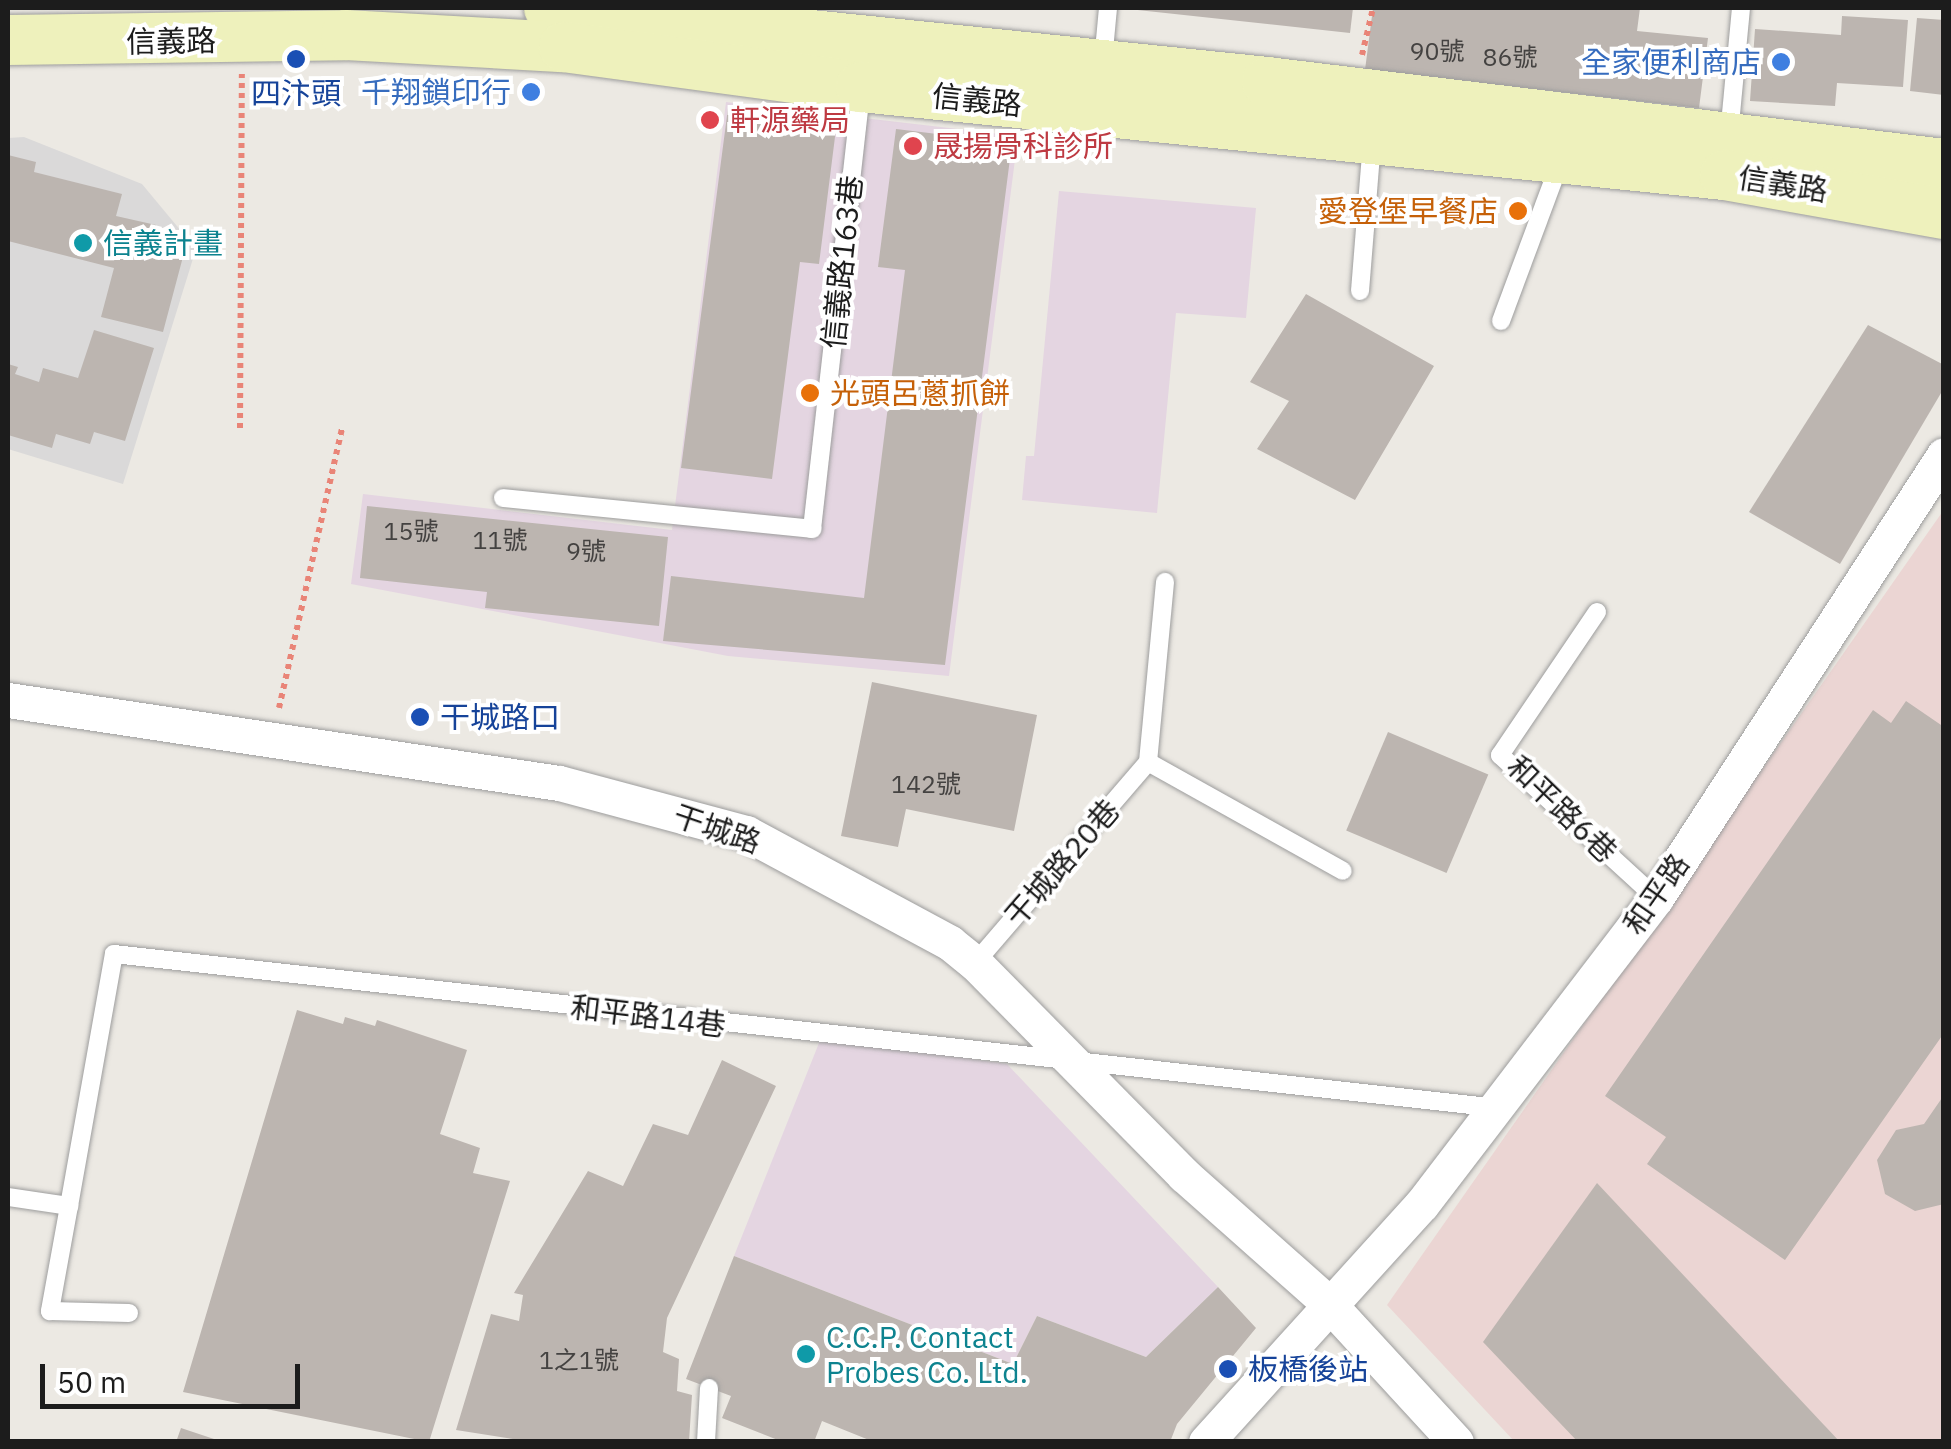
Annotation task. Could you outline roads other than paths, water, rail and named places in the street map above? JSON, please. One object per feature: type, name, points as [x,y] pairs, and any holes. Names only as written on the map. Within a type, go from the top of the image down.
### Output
[{"type":"street","name":"信義路","points":[[549,8],[866,66],[1372,142],[1561,160],[1898,154],[1944,164]]},
{"type":"street","name":"信義路","points":[[8,40],[236,40],[464,24],[866,66],[1103,66],[1727,158],[1944,214]]},
{"type":"street","name":"和平路","points":[[1206,1442],[1328,1303],[1422,1204],[1656,898],[1944,454]]},
{"type":"street","name":"干城路","points":[[8,700],[559,782],[746,832],[950,942],[1081,1066],[1184,1175],[1328,1303]]},
{"type":"street","points":[[1328,1303],[1456,1442]]},
{"type":"lane","points":[[1103,66],[1108,8]]},
{"type":"lane","points":[[1727,158],[1741,8]]},
{"type":"lane","name":"信義路163巷","points":[[503,498],[812,529],[866,66]]},
{"type":"lane","points":[[1360,291],[1372,142]]},
{"type":"lane","points":[[1501,321],[1561,160]]},
{"type":"lane","points":[[1166,582],[1148,762],[1343,871]]},
{"type":"lane","name":"和平路6巷","points":[[1596,612],[1500,755],[1656,898]]},
{"type":"lane","name":"干城路20巷","points":[[975,963],[1148,762]]},
{"type":"lane","name":"和平路14巷","points":[[69,1206],[114,954],[1081,1066],[1497,1108]]},
{"type":"lane","points":[[8,1197],[69,1206],[50,1312],[129,1313]]},
{"type":"lane","points":[[706,1442],[708,1388]]},
{"type":"place","name":"四汴頭","points":[[296,59]]},
{"type":"place","name":"全家便利商店","points":[[1781,62]]},
{"type":"place","name":"千翔鎖印行","points":[[531,92]]},
{"type":"place","name":"軒源藥局","points":[[710,120]]},
{"type":"place","name":"晟揚骨科診所","points":[[913,146]]},
{"type":"place","name":"愛登堡早餐店","points":[[1518,211]]},
{"type":"place","name":"信義計畫","points":[[83,243]]},
{"type":"place","name":"光頭呂蔥抓餅","points":[[810,393]]},
{"type":"place","name":"干城路口","points":[[420,717]]},
{"type":"place","name":"C.C.P. Contact Probes Co. Ltd.","points":[[806,1354]]},
{"type":"place","name":"板橋後站","points":[[1228,1369]]}]
